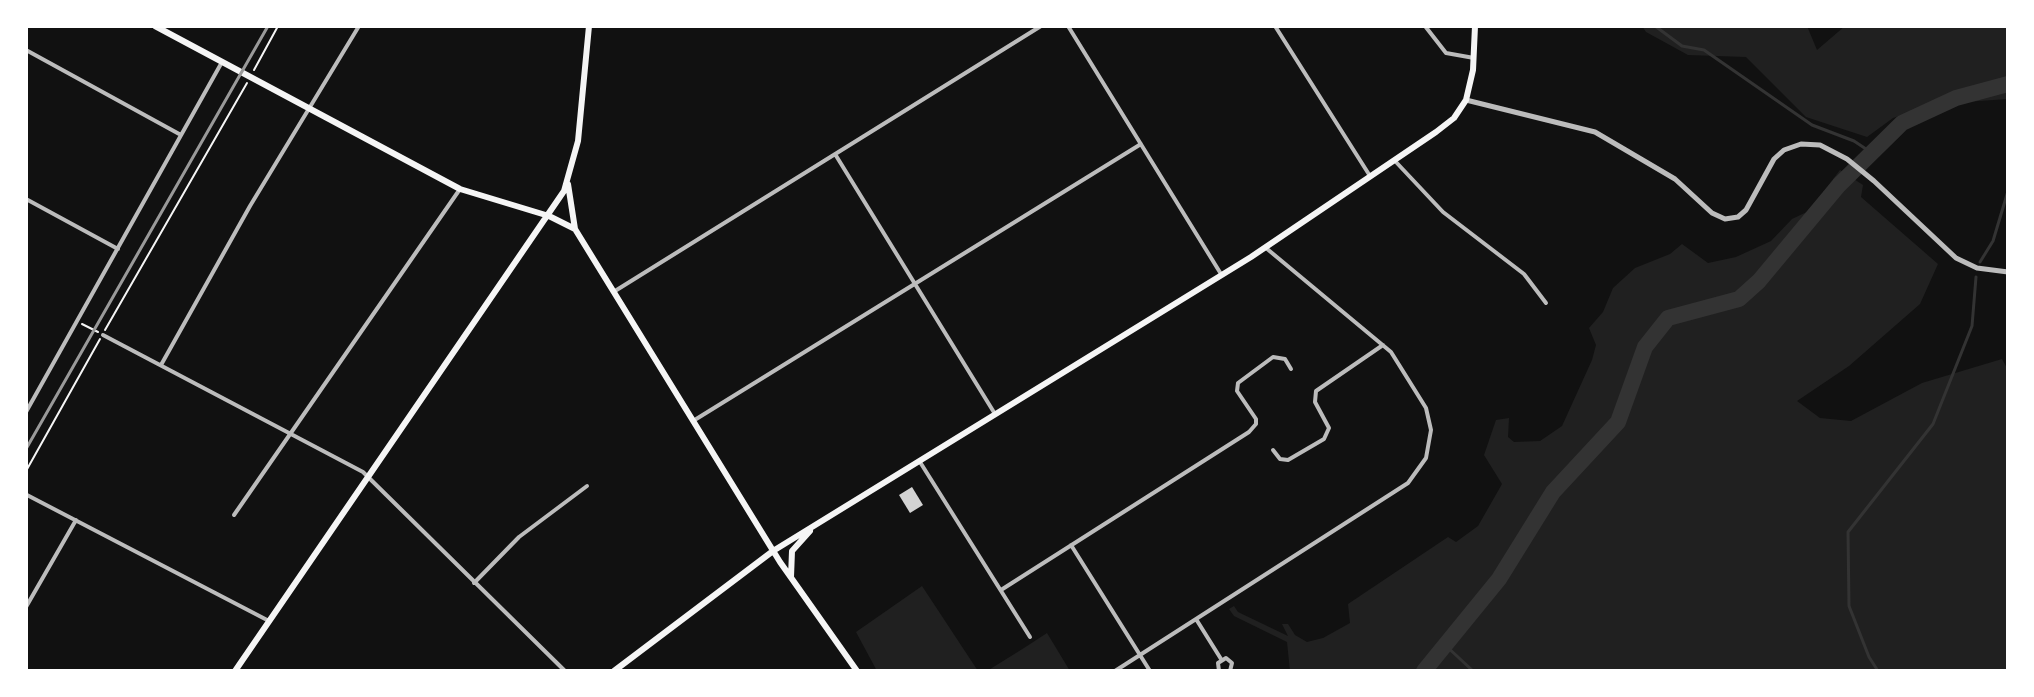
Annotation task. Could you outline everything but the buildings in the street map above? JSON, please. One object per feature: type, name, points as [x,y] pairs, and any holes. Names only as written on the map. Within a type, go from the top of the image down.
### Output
[{"type":"main road","points":[[155,26],[460,189],[549,216],[575,229]]},
{"type":"main road","points":[[235,671],[568,184],[578,141],[589,26]]},
{"type":"main road","points":[[614,671],[773,551],[1266,248],[1454,118],[1466,100],[1474,58],[1475,26]]},
{"type":"main road","points":[[568,184],[575,229],[773,551],[857,671]]},
{"type":"main road","points":[[791,578],[792,551],[815,526]]},
{"type":"street","points":[[161,365],[250,206],[359,26]]},
{"type":"street","points":[[615,291],[1041,26]]},
{"type":"street","points":[[1068,26],[1221,274]]},
{"type":"street","points":[[1275,26],[1371,178]]},
{"type":"street","points":[[1425,26],[1446,53],[1474,58]]},
{"type":"street","points":[[1475,26],[1486,26]]},
{"type":"street","points":[[26,50],[181,135]]},
{"type":"street","points":[[26,412],[222,62]]},
{"type":"street","points":[[1466,100],[1595,132],[1675,179],[1712,213],[1725,219],[1738,217],[1746,210],[1774,159],[1789,147],[1820,145],[1847,159],[1874,181],[1956,258],[1977,268],[2008,272]]},
{"type":"street","points":[[693,421],[1141,144]]},
{"type":"street","points":[[835,154],[996,415]]},
{"type":"street","points":[[1395,161],[1443,212],[1524,274],[1546,303]]},
{"type":"street","points":[[234,515],[460,189]]},
{"type":"street","points":[[26,199],[118,249]]},
{"type":"street","points":[[1115,671],[1408,483],[1418,472],[1430,449],[1429,420],[1421,398],[1383,345],[1266,248]]},
{"type":"street","points":[[103,335],[291,432],[368,477],[565,671]]},
{"type":"street","points":[[1273,450],[1280,459],[1288,460],[1324,439],[1329,428],[1315,402],[1316,391],[1383,345]]},
{"type":"street","points":[[1001,590],[1224,449],[1256,424],[1237,391],[1241,379],[1273,357],[1285,359],[1291,369]]},
{"type":"street","points":[[920,462],[1030,637]]},
{"type":"street","points":[[474,583],[519,537],[587,486]]},
{"type":"street","points":[[27,495],[269,621]]},
{"type":"street","points":[[26,607],[76,520]]},
{"type":"street","points":[[1071,545],[1150,671]]},
{"type":"street","points":[[1196,619],[1221,659],[1230,661],[1230,671]]},
{"type":"street","points":[[1219,671],[1217,665],[1221,659]]},
{"type":"path","points":[[26,471],[278,26]]},
{"type":"path","points":[[78,322],[103,335]]},
{"type":"shaded area","points":[[1642,26],[1807,26],[1817,50],[1845,26],[2008,26],[2008,99],[1935,104],[1893,118],[1867,137],[1806,117],[1746,57],[1688,55],[1646,32]]},
{"type":"shaded area","points":[[1840,170],[1863,185],[1861,197],[1938,264],[1920,304],[1849,366],[1797,401],[1820,418],[1851,421],[1922,383],[2002,359],[2008,370],[2008,671],[1290,671],[1287,642],[1234,616],[1229,609],[1234,606],[1238,612],[1288,636],[1282,624],[1288,624],[1295,635],[1307,642],[1323,638],[1350,623],[1348,604],[1448,537],[1456,542],[1478,526],[1502,484],[1484,455],[1496,420],[1509,418],[1508,437],[1514,442],[1540,441],[1562,426],[1592,360],[1596,345],[1589,328],[1603,312],[1613,288],[1635,268],[1670,254],[1682,244],[1708,263],[1736,257],[1771,241],[1792,219],[1809,211]]},
{"type":"shaded area","points":[[922,586],[978,671],[877,671],[856,632]]},
{"type":"shaded area","points":[[1047,633],[1070,671],[987,671],[1024,648]]},
{"type":"waterway","points":[[1655,26],[1682,46],[1704,50],[1812,125],[1854,141],[1872,153]]},
{"type":"waterway","points":[[1424,671],[1499,579],[1553,492],[1618,422],[1645,347],[1668,318],[1739,299],[1759,281],[1839,185],[1902,123],[1956,98],[2008,84]]},
{"type":"waterway","points":[[1980,262],[1993,241],[2008,191]]},
{"type":"waterway","points":[[1878,671],[1869,657],[1849,606],[1848,532],[1933,424],[1972,326],[1976,277]]},
{"type":"waterway","points":[[1444,644],[1473,671]]},
{"type":"railway","points":[[26,449],[268,26]]}]
